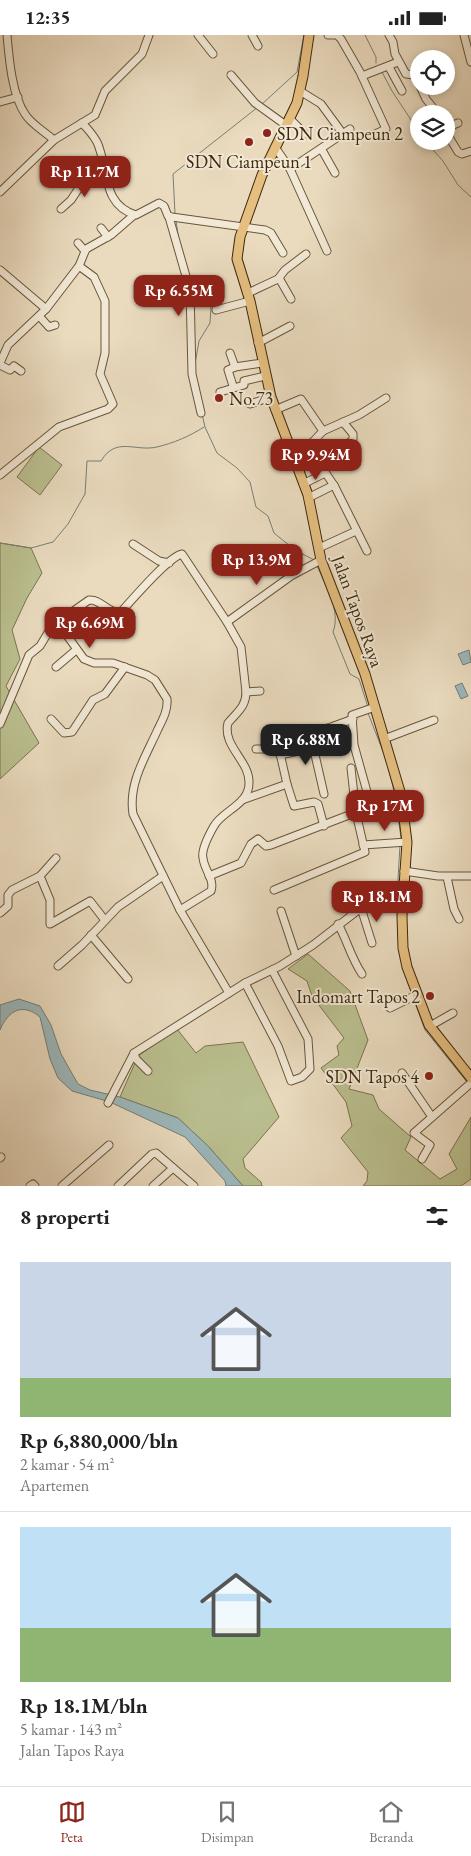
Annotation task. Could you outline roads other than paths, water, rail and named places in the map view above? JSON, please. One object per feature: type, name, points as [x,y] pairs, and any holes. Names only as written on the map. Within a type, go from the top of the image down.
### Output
[{"type":"main road","name":"Jalan Tapos Raya","points":[[309,35],[300,91],[288,123],[262,175],[244,225],[237,259],[248,297],[271,397],[308,498],[319,548],[316,562],[365,674],[370,708],[384,739],[401,795],[407,842],[399,899],[403,948],[414,996],[430,1026],[470,1083]]},
{"type":"street","points":[[7,35],[18,97],[27,117],[54,140]]},
{"type":"street","points":[[0,192],[54,140],[95,115],[105,91],[142,54],[149,35]]},
{"type":"street","points":[[198,35],[213,54]]},
{"type":"street","points":[[252,35],[258,46]]},
{"type":"street","points":[[328,35],[339,37],[362,76],[386,129],[373,135]]},
{"type":"street","points":[[390,35],[398,61],[406,74],[410,74]]},
{"type":"street","points":[[464,35],[470,57]]},
{"type":"street","points":[[362,76],[389,67],[398,61]]},
{"type":"street","points":[[389,67],[402,91]]},
{"type":"street","points":[[231,75],[259,107],[305,134]]},
{"type":"street","points":[[300,91],[321,104],[343,134]]},
{"type":"street","points":[[0,102],[18,97]]},
{"type":"street","points":[[82,123],[96,141],[105,177],[114,200],[125,211],[134,215]]},
{"type":"street","points":[[290,169],[322,150],[350,129]]},
{"type":"street","points":[[455,146],[458,152],[465,153],[471,151]]},
{"type":"street","points":[[275,147],[290,169],[327,251]]},
{"type":"street","points":[[322,150],[335,173]]},
{"type":"street","points":[[61,209],[71,200],[79,188],[105,177]]},
{"type":"street","points":[[21,371],[14,366],[10,369],[0,364],[8,345],[40,317],[79,266],[85,251],[108,237],[134,215],[159,203],[173,217],[190,290],[192,374],[201,413]]},
{"type":"street","points":[[173,217],[244,225],[268,231],[283,253]]},
{"type":"street","points":[[101,228],[108,237]]},
{"type":"street","points":[[78,243],[85,251]]},
{"type":"street","points":[[216,311],[248,297],[279,278],[285,270],[306,254]]},
{"type":"street","points":[[0,475],[59,427],[108,409],[113,405],[100,374],[105,353],[105,301],[95,279],[79,266]]},
{"type":"street","points":[[0,270],[46,309]]},
{"type":"street","points":[[279,278],[291,299]]},
{"type":"street","points":[[40,317],[49,327],[55,325]]},
{"type":"street","points":[[258,343],[290,326]]},
{"type":"street","points":[[230,353],[234,367]]},
{"type":"street","points":[[233,386],[228,370],[234,367],[262,363]]},
{"type":"street","points":[[220,392],[266,376]]},
{"type":"street","points":[[245,401],[250,405],[271,397]]},
{"type":"street","points":[[292,455],[312,443],[323,431],[365,412],[386,398]]},
{"type":"street","points":[[275,410],[299,399],[323,431]]},
{"type":"street","points":[[343,422],[353,434],[353,440],[319,463],[334,485],[367,551]]},
{"type":"street","points":[[303,484],[325,473]]},
{"type":"street","points":[[308,498],[334,485]]},
{"type":"street","points":[[319,548],[356,531]]},
{"type":"street","points":[[133,544],[159,561],[169,563]]},
{"type":"street","points":[[0,724],[27,659],[40,646],[48,631],[91,599],[114,612],[120,613],[169,563],[180,554],[183,555],[241,647],[246,698],[240,712],[230,720],[227,727],[236,754],[248,772],[249,787],[242,800],[213,827],[202,856],[212,886],[210,892],[180,910]]},
{"type":"street","points":[[227,623],[282,582],[316,562]]},
{"type":"street","points":[[58,623],[84,659],[125,667],[155,680],[167,699],[165,715],[134,783],[132,796],[134,820],[180,910],[229,993]]},
{"type":"street","points":[[56,667],[76,650]]},
{"type":"street","points":[[51,719],[64,733],[72,733],[93,700],[105,694],[125,667]]},
{"type":"street","points":[[246,692],[260,691]]},
{"type":"street","points":[[370,708],[352,714],[352,719],[354,745],[371,806]]},
{"type":"street","points":[[324,826],[318,804],[314,802],[294,806],[279,752],[279,741],[352,719]]},
{"type":"street","points":[[384,739],[434,720]]},
{"type":"street","points":[[310,733],[324,794]]},
{"type":"street","points":[[256,749],[279,752],[299,751]]},
{"type":"street","points":[[274,889],[363,854],[365,850],[356,813],[351,768]]},
{"type":"street","points":[[242,800],[287,783]]},
{"type":"street","points":[[209,876],[241,863],[251,844],[258,839],[266,846],[324,826],[401,795]]},
{"type":"street","points":[[363,845],[407,842]]},
{"type":"street","points":[[0,913],[9,905],[8,895],[12,891],[40,876],[56,859]]},
{"type":"street","points":[[404,871],[447,877],[471,876]]},
{"type":"street","points":[[40,876],[50,900],[50,924],[88,901],[94,903],[104,919]]},
{"type":"street","points":[[58,966],[118,907],[163,876]]},
{"type":"street","points":[[447,877],[454,909],[459,919]]},
{"type":"street","points":[[108,1103],[134,1053],[245,983],[296,956],[338,923],[361,908],[399,899]]},
{"type":"street","points":[[361,908],[372,943]]},
{"type":"street","points":[[282,911],[296,956]]},
{"type":"street","points":[[338,923],[347,947],[362,974]]},
{"type":"street","points":[[91,935],[128,979]]},
{"type":"street","points":[[245,983],[278,1046],[291,1081],[302,1077],[310,1069],[308,1039],[272,970]]},
{"type":"street","points":[[390,1008],[414,996]]},
{"type":"street","points":[[430,1026],[453,1013]]},
{"type":"street","points":[[134,1053],[136,1059],[148,1071]]},
{"type":"street","points":[[402,1073],[432,1117]]},
{"type":"street","points":[[422,1159],[430,1145],[414,1133],[470,1083]]},
{"type":"street","points":[[62,1186],[109,1145]]},
{"type":"street","points":[[118,1186],[152,1154],[156,1153],[192,1185]]},
{"type":"street","points":[[153,1186],[173,1168]]},
{"type":"street","points":[[30,1186],[33,1184],[35,1186]]},
{"type":"water","points":[[469,650],[471,662],[463,665],[458,654]]},
{"type":"water","points":[[462,683],[468,696],[461,699],[455,686]]},
{"type":"water","points":[[19,999],[40,1006],[51,1025],[61,1054],[78,1084],[90,1090],[120,1097],[178,1118],[208,1146],[243,1186],[226,1186],[225,1181],[185,1137],[110,1102],[72,1091],[58,1078],[50,1059],[40,1017],[27,1010],[16,1011],[7,1018],[0,1030],[0,1005]]},
{"type":"waterway","points":[[261,105],[297,72],[304,35]]},
{"type":"waterway","points":[[365,35],[376,57],[376,63]]},
{"type":"waterway","points":[[382,72],[410,118]]},
{"type":"waterway","points":[[175,214],[173,174],[258,107]]},
{"type":"waterway","points":[[433,150],[443,161],[458,185],[471,197]]},
{"type":"waterway","points":[[176,221],[179,241]]},
{"type":"waterway","points":[[188,273],[211,308],[210,323],[199,341],[195,364]]},
{"type":"waterway","points":[[202,414],[205,427],[217,453],[237,468],[250,482],[256,507],[268,516],[274,533],[295,550],[314,560]]},
{"type":"waterway","points":[[0,543],[31,548],[53,542],[68,524],[85,494],[87,461],[101,461],[107,453],[120,447],[157,447],[182,439],[204,427]]},
{"type":"waterway","points":[[317,566],[334,607],[335,624],[333,632],[350,674],[359,679],[368,707]]},
{"type":"waterway","points":[[368,713],[384,754]]},
{"type":"waterway","points":[[388,767],[395,795]]},
{"type":"waterway","points":[[396,801],[401,838]]},
{"type":"waterway","points":[[397,896],[400,845]]},
{"type":"waterway","points":[[397,903],[398,936]]},
{"type":"waterway","points":[[408,982],[412,994]]},
{"type":"waterway","points":[[414,1000],[425,1030],[467,1082]]},
{"type":"place","name":"SDN Ciampeun 2","points":[[267,133]]},
{"type":"place","name":"SDN Ciampeun 1","points":[[249,142]]},
{"type":"place","name":"No.73","points":[[219,398]]},
{"type":"place","name":"Indomart Tapos 2","points":[[430,996]]},
{"type":"place","name":"SDN Tapos 4","points":[[429,1076]]}]
